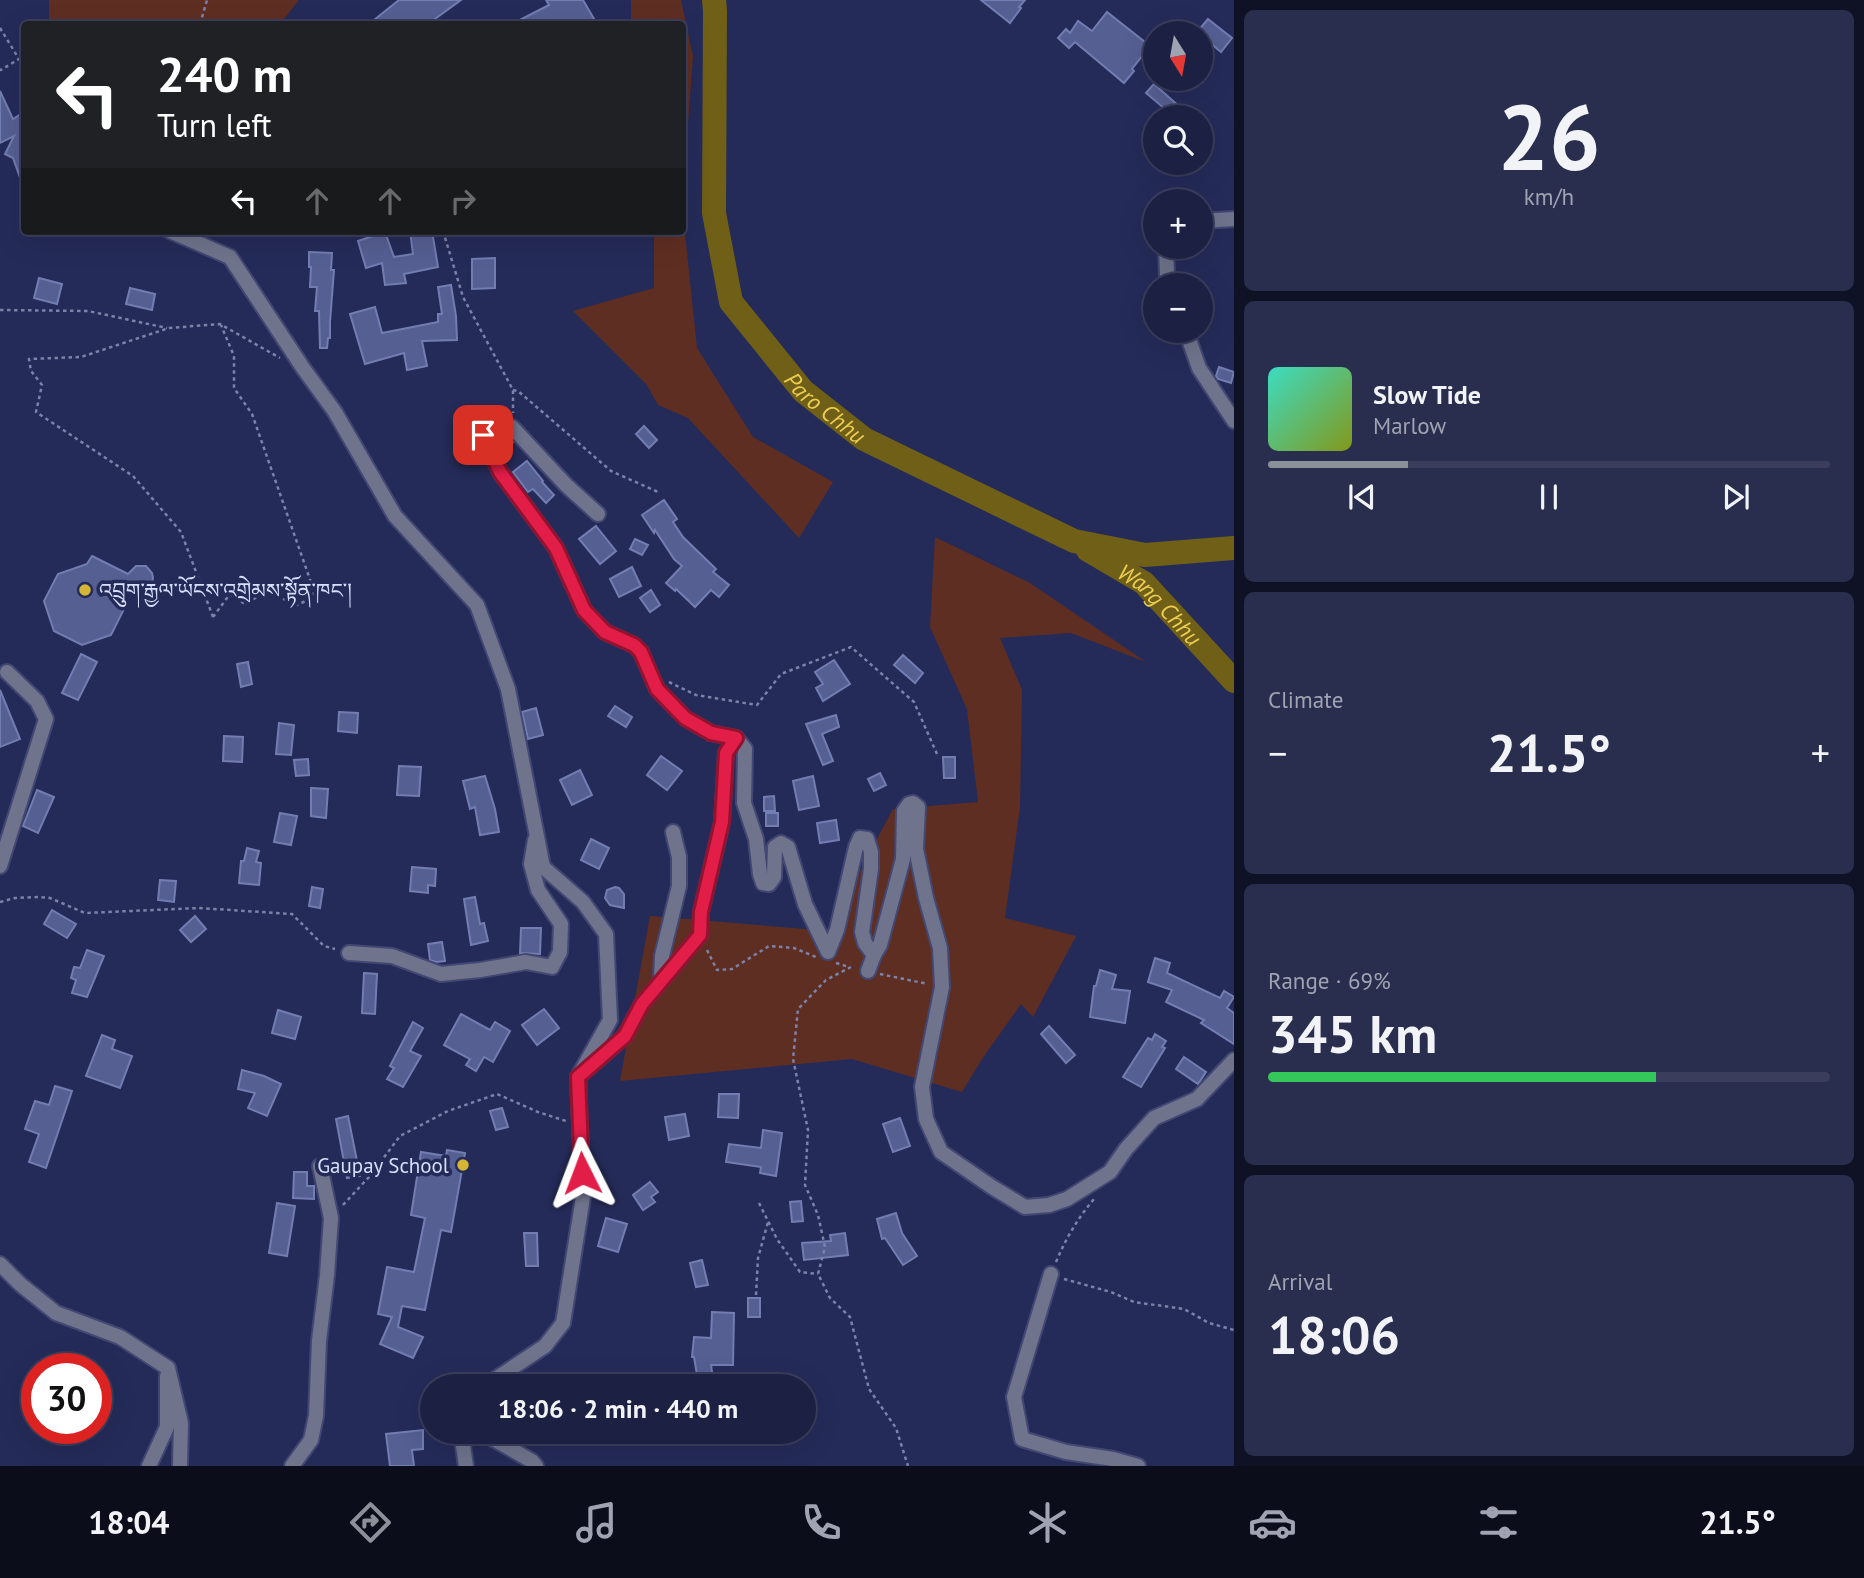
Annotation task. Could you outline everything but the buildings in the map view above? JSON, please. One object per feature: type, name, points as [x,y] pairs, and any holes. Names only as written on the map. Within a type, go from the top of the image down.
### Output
[{"type":"street","points":[[1213,220],[1234,219]]},
{"type":"street","points":[[179,235],[230,257],[335,412],[395,516],[477,605],[508,690],[543,867],[583,902],[606,934],[610,1020],[578,1077],[583,1198],[563,1323],[545,1346],[503,1374]]},
{"type":"street","points":[[1190,343],[1199,368],[1234,421]]},
{"type":"street","points":[[598,514],[566,485],[512,427],[504,424],[488,427],[483,435],[500,472],[556,548],[584,610],[605,632],[634,645],[641,652],[657,689],[685,718],[711,733],[736,738],[746,749],[744,803],[756,839],[763,883],[769,884],[774,877],[775,847],[781,843],[788,847],[805,904],[826,956]]},
{"type":"street","points":[[0,866],[46,719],[37,701],[7,672]]},
{"type":"street","points":[[578,1077],[625,1036],[642,1004],[700,935],[701,912],[722,822],[726,753],[736,738]]},
{"type":"street","points":[[868,971],[880,945],[903,859],[904,811],[913,803],[918,807],[916,849],[940,948],[942,987],[922,1087],[926,1119],[941,1152],[1025,1207],[1049,1205],[1067,1199],[1111,1172],[1126,1149],[1154,1118],[1196,1099],[1234,1060]]},
{"type":"street","points":[[349,953],[392,956],[442,974],[526,962],[552,967],[560,952],[561,924],[538,890],[530,864],[535,846],[536,825]]},
{"type":"street","points":[[661,979],[662,956],[679,886],[679,857],[673,832]]},
{"type":"street","points":[[826,956],[837,930],[860,838],[867,839],[872,852],[862,932],[865,943],[874,955]]},
{"type":"street","points":[[292,1466],[311,1440],[316,1416],[319,1341],[330,1254],[331,1218],[320,1166]]},
{"type":"street","points":[[0,1264],[56,1313],[120,1338],[168,1368],[181,1423],[180,1466]]},
{"type":"street","points":[[1051,1274],[1014,1397],[1021,1439],[1066,1452],[1138,1466]]},
{"type":"street","points":[[149,1466],[167,1427],[168,1368]]},
{"type":"street","points":[[463,1444],[466,1466]]},
{"type":"street","points":[[502,1444],[536,1466]]},
{"type":"path","points":[[201,21],[207,0]]},
{"type":"path","points":[[0,28],[19,59],[0,69]]},
{"type":"path","points":[[444,235],[463,297],[513,390],[514,411],[504,424]]},
{"type":"path","points":[[0,310],[88,311],[169,328]]},
{"type":"path","points":[[220,324],[234,356],[234,388],[252,414],[313,588],[312,598],[295,606],[269,590],[245,604],[230,594],[213,617],[181,532],[141,485],[133,476],[37,412],[42,385],[31,371],[29,359],[81,357],[169,328],[220,324],[285,361],[303,368]]},
{"type":"path","points":[[513,390],[518,391],[611,471],[658,492]]},
{"type":"path","points":[[662,678],[696,695],[757,705],[781,674],[851,647],[914,702],[937,754]]},
{"type":"path","points":[[0,902],[15,898],[50,898],[85,913],[199,908],[292,914],[324,946],[349,953]]},
{"type":"path","points":[[700,935],[717,970],[732,969],[769,946],[793,948],[826,956],[851,967],[942,987]]},
{"type":"path","points":[[851,967],[826,980],[799,1009],[793,1059],[808,1130],[805,1185],[818,1215],[825,1247],[818,1274],[830,1298],[850,1317],[869,1389],[896,1428],[908,1466]]},
{"type":"path","points":[[331,1218],[370,1176],[400,1136],[448,1111],[497,1094],[538,1112],[579,1125]]},
{"type":"path","points":[[1096,1197],[1078,1219],[1051,1274],[1111,1292],[1134,1302],[1184,1309],[1209,1323],[1234,1331]]},
{"type":"path","points":[[759,1203],[777,1239],[800,1272],[818,1274]]},
{"type":"path","points":[[757,1295],[758,1258],[768,1222]]},
{"type":"shaded area","points":[[49,0],[299,0],[282,21],[49,21]]},
{"type":"shaded area","points":[[631,0],[681,0],[686,21],[631,21]]},
{"type":"shaded area","points":[[686,23],[693,56],[686,150]]},
{"type":"shaded area","points":[[654,235],[685,235],[697,348],[753,437],[833,482],[799,538],[688,418],[658,405],[647,385],[573,311],[654,288]]},
{"type":"shaded area","points":[[935,537],[1030,583],[1146,662],[1071,633],[1000,638],[1022,690],[1020,807],[1005,918],[1076,936],[1033,1017],[1021,1004],[962,1092],[852,1059],[620,1081],[650,916],[828,931],[893,809],[978,802],[967,709],[930,627]]},
{"type":"waterway","name":"Paro Chhu","points":[[714,0],[714,213],[731,302],[803,391],[864,439],[1074,541],[1145,555],[1234,548]]},
{"type":"waterway","name":"Wang Chhu","points":[[1088,550],[1144,583],[1234,681]]},
{"type":"place","name":"འབྲུག་རྒྱལ་ཡོངས་འགྲེམས་སྟོན་ཁང་།","points":[[85,590]]},
{"type":"place","name":"Gaupay School","points":[[463,1165]]},
{"type":"route","points":[[483,435],[500,472],[556,548],[584,610],[605,632],[634,645],[641,652],[657,689],[685,718],[711,733],[736,738],[726,753],[722,822],[701,912],[700,935],[642,1004],[625,1036],[578,1077],[582,1173]]}]
